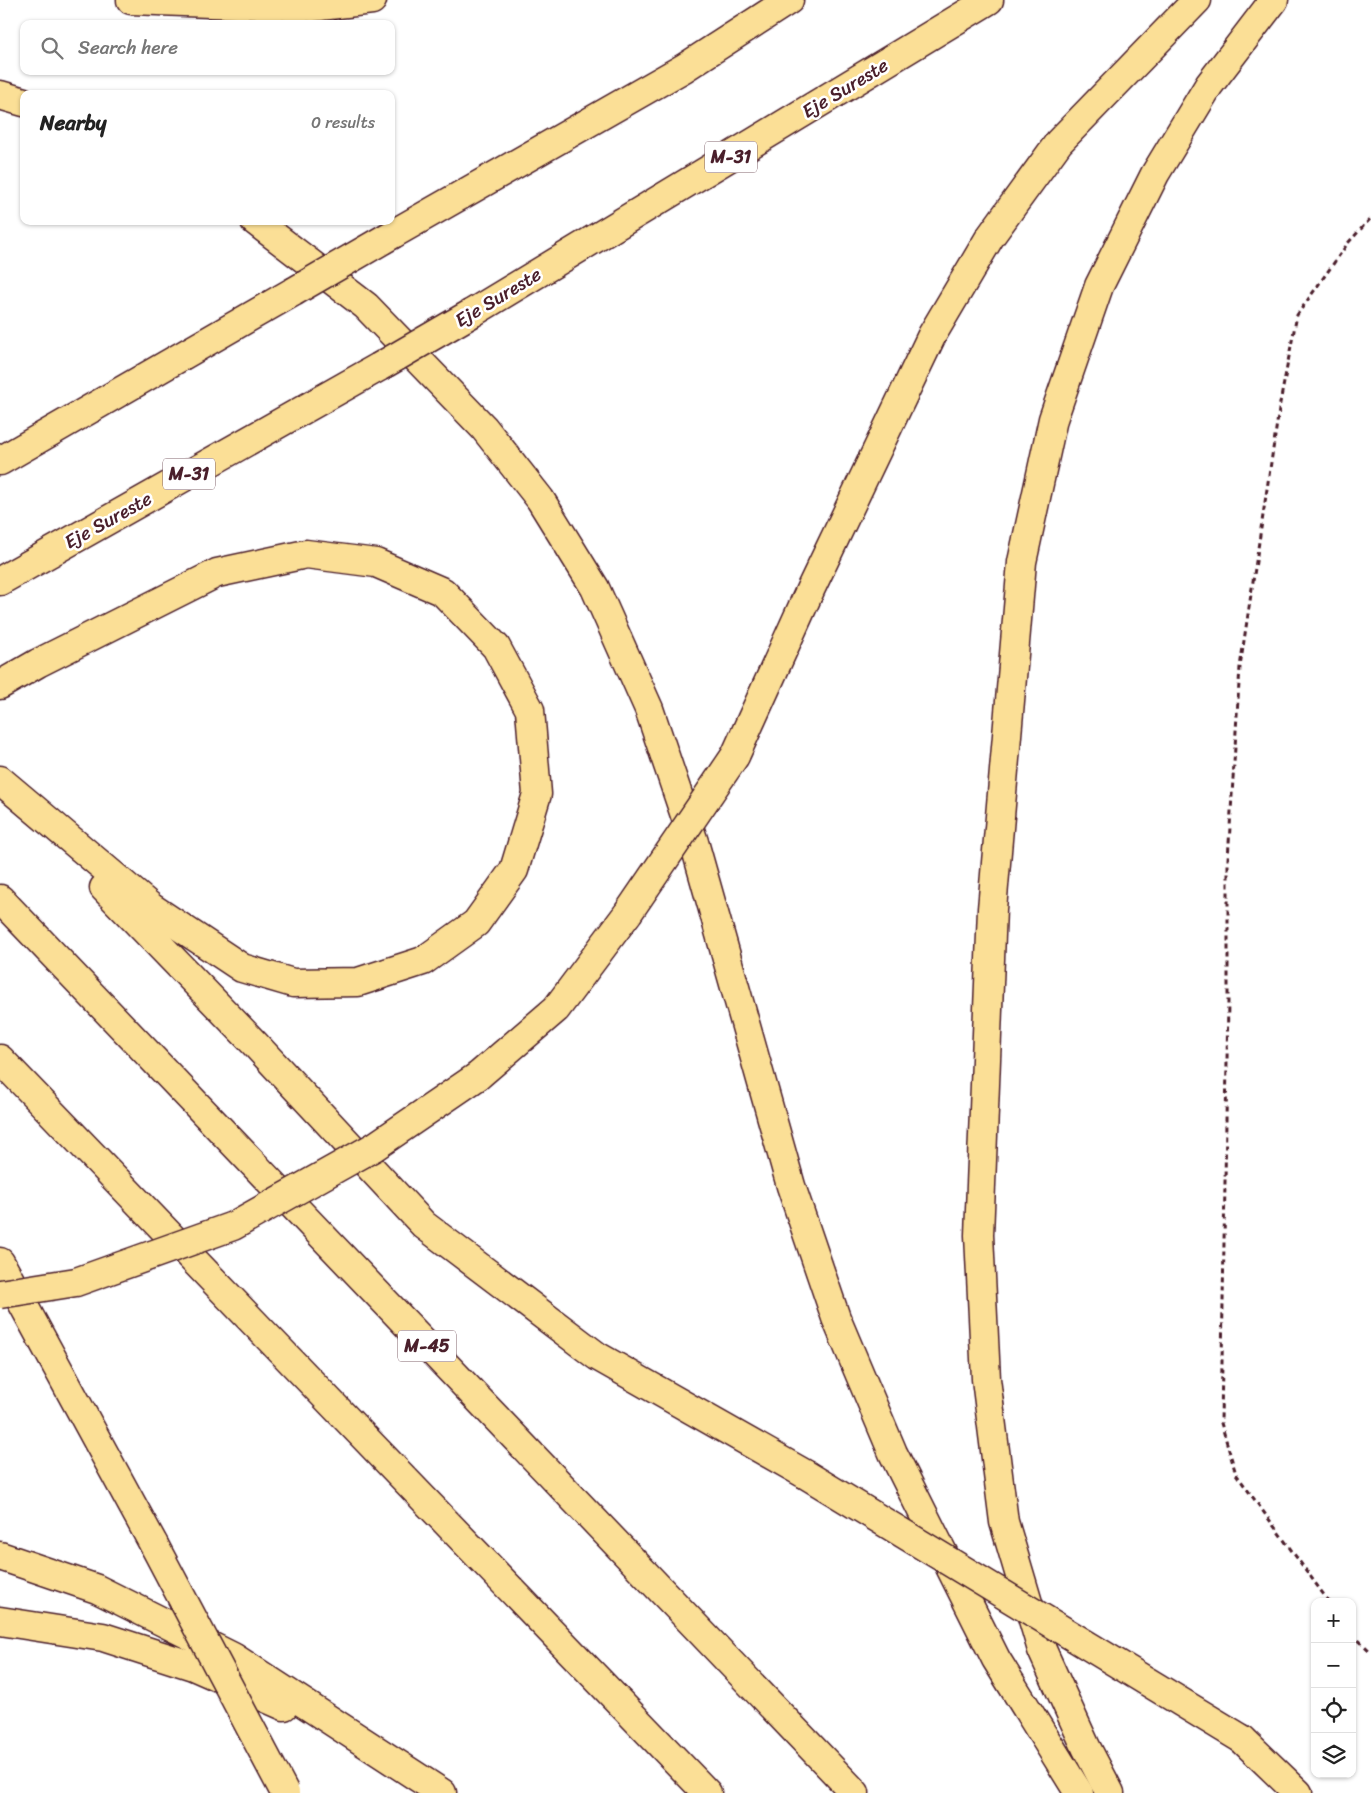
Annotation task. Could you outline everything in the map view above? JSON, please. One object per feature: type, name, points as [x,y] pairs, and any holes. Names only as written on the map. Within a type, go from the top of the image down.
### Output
[{"type":"highway","points":[[131,0],[312,7],[372,0]]},
{"type":"highway","points":[[0,461],[684,68],[789,0]]},
{"type":"highway","name":"Eje Sureste","points":[[0,581],[472,313],[989,0]]},
{"type":"highway","points":[[0,1294],[76,1282],[233,1226],[374,1147],[478,1076],[556,1009],[628,913],[735,756],[811,588],[932,335],[990,237],[1059,142],[1197,0]]},
{"type":"highway","points":[[1110,1793],[1086,1747],[1046,1658],[1004,1522],[986,1379],[978,1235],[991,919],[1022,562],[1053,419],[1098,286],[1154,174],[1209,85],[1274,0]]},
{"type":"highway","points":[[0,95],[20,101]]},
{"type":"highway","points":[[261,225],[366,306],[478,422],[540,499],[595,588],[649,709],[691,833],[790,1186],[836,1318],[893,1453],[996,1660],[1079,1793]]},
{"type":"highway","points":[[0,685],[38,663],[217,574],[306,554],[376,563],[443,592],[496,647],[530,710],[537,794],[514,870],[476,923],[423,961],[358,982],[293,982],[242,968],[152,908],[0,780]]},
{"type":"highway","points":[[0,780],[255,1044],[424,1225],[596,1356],[806,1474],[1242,1739],[1298,1793]]},
{"type":"highway","name":"M-45","points":[[0,899],[855,1793]]},
{"type":"highway","points":[[0,1059],[707,1793]]},
{"type":"highway","points":[[0,1262],[154,1545],[285,1793]]},
{"type":"highway","points":[[0,1556],[97,1589],[234,1657],[442,1793]]},
{"type":"highway","points":[[0,1621],[103,1637],[194,1666],[361,1740]]},
{"type":"path","points":[[1326,1598],[1236,1474],[1220,1423],[1228,1000],[1228,859],[1240,667],[1280,403],[1297,315],[1348,243],[1371,218]]},
{"type":"path","points":[[1356,1638],[1371,1652]]}]
